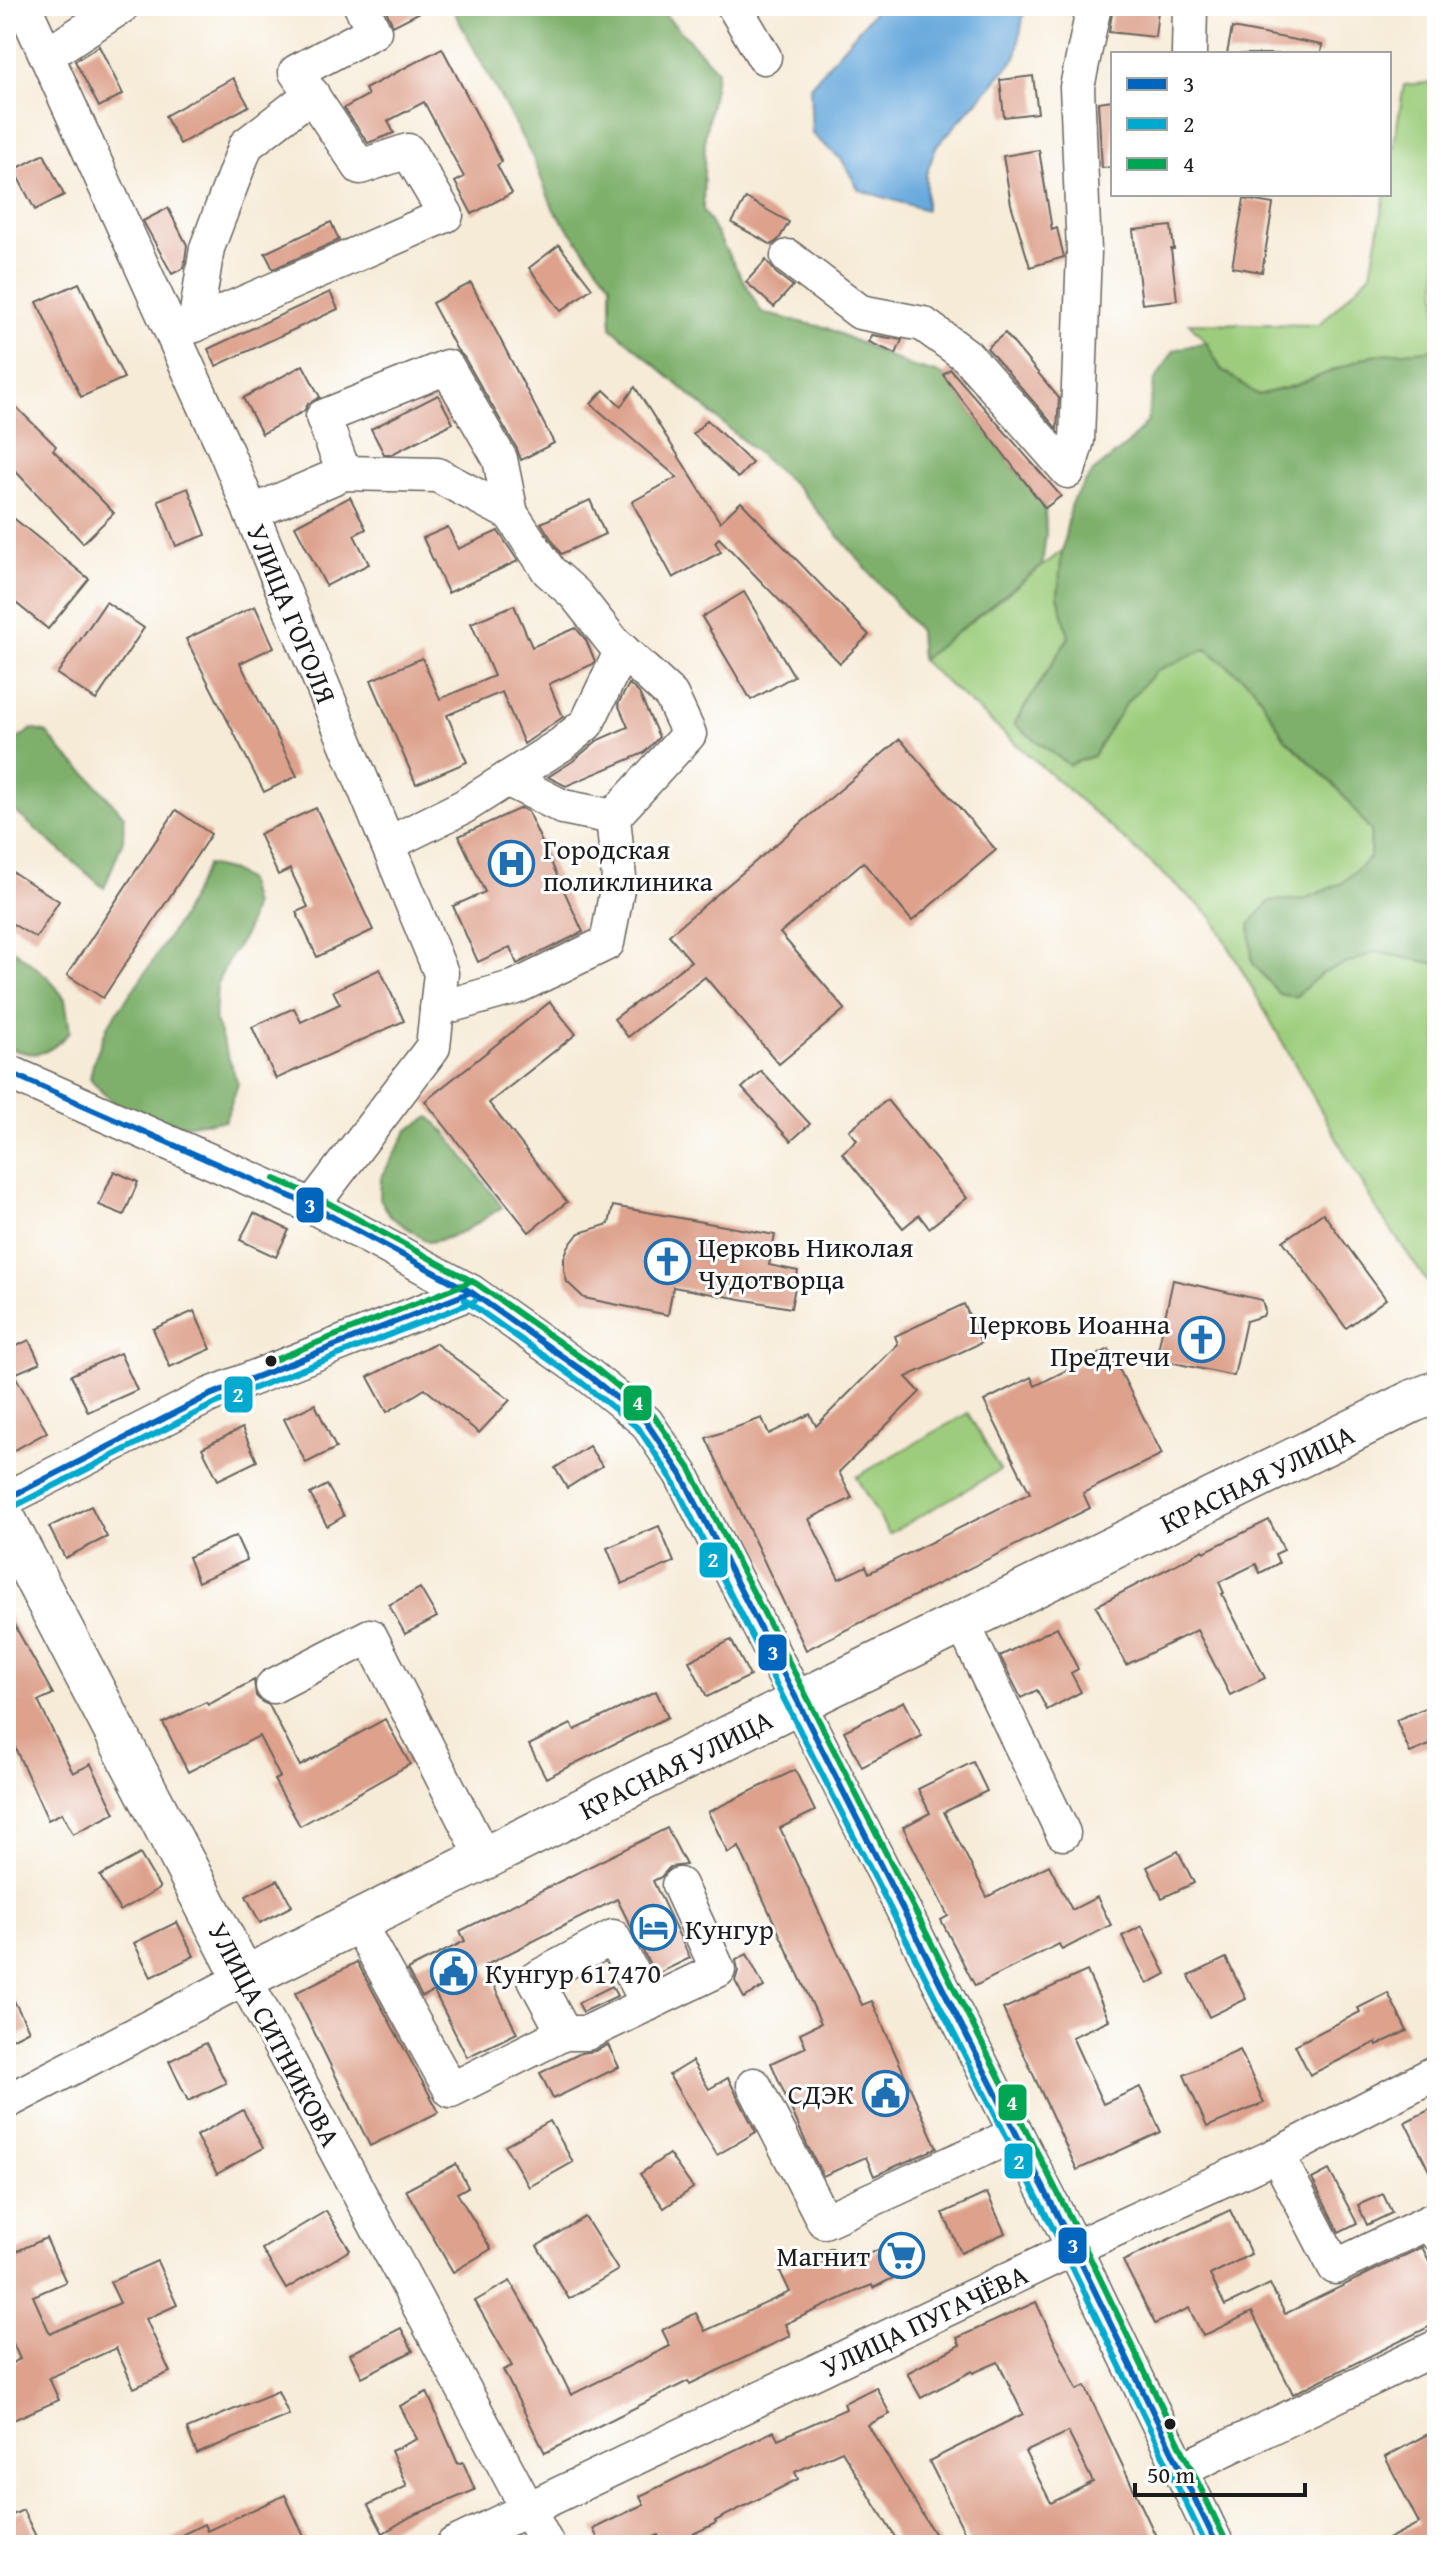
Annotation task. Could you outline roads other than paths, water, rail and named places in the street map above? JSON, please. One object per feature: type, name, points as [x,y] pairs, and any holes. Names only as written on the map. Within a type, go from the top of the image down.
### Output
[{"type":"main road","name":"КРАСНАЯ УЛИЦА","points":[[244,1978],[798,1702],[1437,1392]]},
{"type":"main road","name":"УЛИЦА СИТНИКОВА","points":[[6,1522],[244,1978]]},
{"type":"street","name":"УЛИЦА ГОГОЛЯ","points":[[24,6],[184,329],[251,513],[441,973],[433,1047],[312,1206]]},
{"type":"street","points":[[47,55],[122,6]]},
{"type":"street","points":[[184,329],[446,215],[408,151],[360,167],[296,72],[374,31],[361,6]]},
{"type":"street","points":[[734,6],[764,57]]},
{"type":"street","points":[[788,257],[860,312],[923,324],[967,356],[1068,471],[1077,440],[1084,251],[1077,87],[1094,6]]},
{"type":"street","points":[[1189,52],[1190,6]]},
{"type":"street","points":[[184,329],[207,248],[246,145],[312,94]]},
{"type":"street","points":[[344,473],[323,417],[447,367],[500,459],[511,514],[549,571],[575,594],[622,650],[671,695],[689,734],[613,817],[619,878],[607,943],[516,987],[437,1009]]},
{"type":"street","points":[[251,513],[344,473],[437,475],[511,514]]},
{"type":"street","points":[[388,844],[463,807],[562,744],[587,723],[622,650]]},
{"type":"street","points":[[507,779],[563,807],[613,817]]},
{"type":"street","points":[[6,1071],[312,1206],[471,1292],[587,1374],[646,1422],[681,1474],[798,1702],[1074,2248],[1217,2545]]},
{"type":"street","points":[[6,1499],[210,1395],[471,1292]]},
{"type":"street","points":[[962,1622],[1063,1833]]},
{"type":"street","points":[[273,1686],[370,1636],[484,1858]]},
{"type":"street","points":[[357,1921],[451,2090],[564,2033],[587,2033],[718,1970],[679,1885]]},
{"type":"street","points":[[564,2033],[535,1979],[613,1937],[648,2004]]},
{"type":"street","name":"КРАСНАЯ УЛИЦА","points":[[6,2102],[244,1978]]},
{"type":"street","name":"УЛИЦА СИТНИКОВА","points":[[244,1978],[547,2545]]},
{"type":"street","name":"УЛИЦА ПУГАЧЁВА","points":[[453,2545],[1074,2248],[1277,2155],[1437,2072]]},
{"type":"street","points":[[754,2085],[824,2221],[1016,2134]]},
{"type":"street","points":[[1277,2155],[1335,2267],[1431,2221],[1437,2234]]},
{"type":"street","points":[[1181,2470],[1437,2347]]},
{"type":"water","points":[[879,6],[1025,6],[1016,58],[936,147],[926,175],[926,210],[859,190],[842,160],[812,134],[810,86]]},
{"type":"place","name":"Городская поликлиника","points":[[512,864]]},
{"type":"place","name":"Церковь Николая Чудотворца","points":[[667,1262]]},
{"type":"place","name":"Церковь Иоанна Предтечи","points":[[1201,1339]]},
{"type":"place","name":"Кунгур","points":[[654,1928]]},
{"type":"place","name":"Кунгур 617470","points":[[454,1972]]},
{"type":"place","name":"СДЭК","points":[[885,2093]]},
{"type":"place","name":"Магнит","points":[[901,2255]]}]
